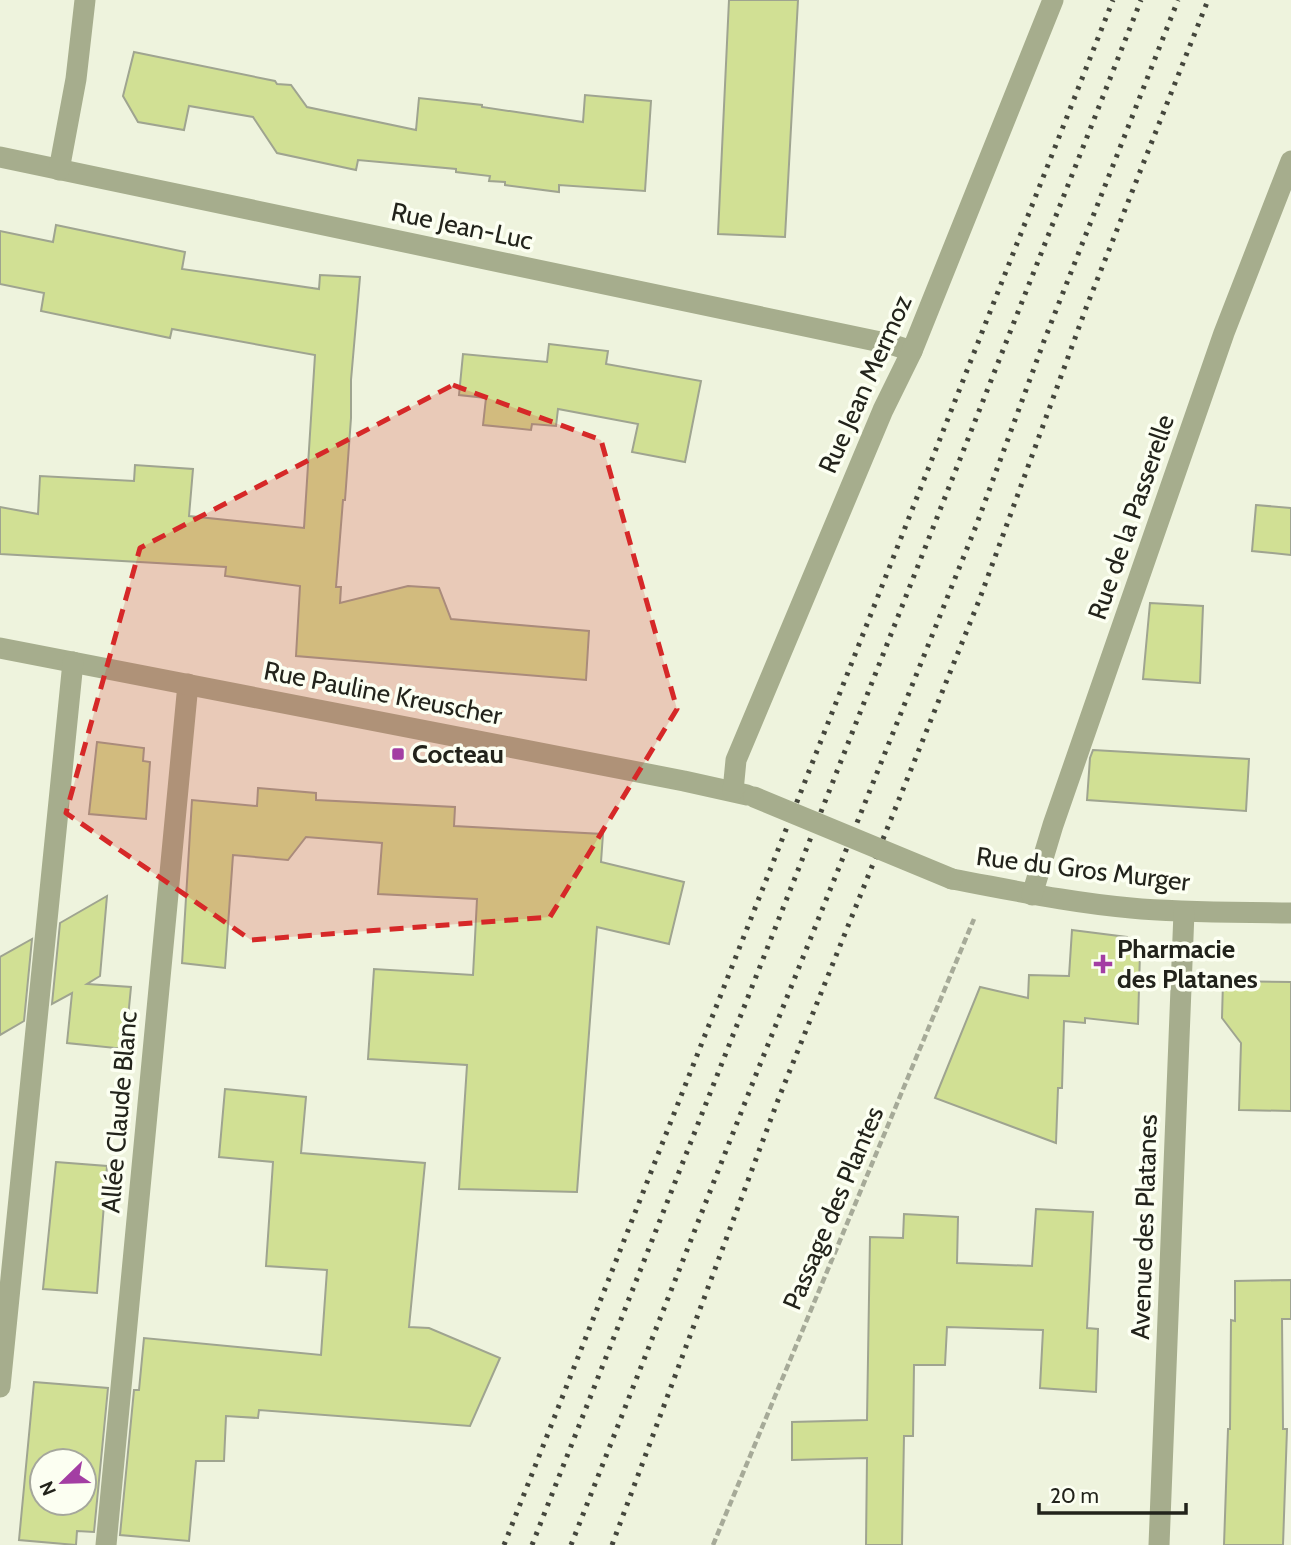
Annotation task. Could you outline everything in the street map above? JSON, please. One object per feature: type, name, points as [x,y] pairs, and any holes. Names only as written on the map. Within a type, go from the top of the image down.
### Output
[{"type":"street","points":[[59,170],[76,79],[85,0]]},
{"type":"street","name":"Rue Jean Mermoz","points":[[743,794],[736,760],[883,410],[912,351],[1053,0]]},
{"type":"street","name":"Rue Jean-Luc","points":[[0,157],[890,344],[912,351]]},
{"type":"street","name":"Rue de la Passerelle","points":[[1032,895],[1053,825],[1215,359],[1291,161]]},
{"type":"street","name":"Rue Pauline Kreuscher","points":[[0,648],[743,794],[952,879]]},
{"type":"street","points":[[0,1387],[73,662]]},
{"type":"street","name":"Allée Claude Blanc","points":[[106,1545],[188,684]]},
{"type":"street","name":"Rue du Gros Murger","points":[[952,879],[1032,895],[1129,908],[1184,912],[1291,913]]},
{"type":"street","name":"Avenue des Platanes","points":[[1159,1545],[1184,912]]},
{"type":"path","name":"Passage des Plantes","points":[[713,1545],[988,886]]},
{"type":"highlighted area","points":[[453,385],[601,440],[677,709],[550,917],[251,940],[66,813],[140,548]]},
{"type":"building","points":[[729,0],[798,0],[785,237],[718,234]]},
{"type":"building","points":[[134,52],[291,85],[307,107],[416,130],[419,98],[482,105],[583,122],[585,95],[651,101],[645,191],[559,185],[559,192],[505,185],[505,182],[489,181],[490,176],[456,172],[456,169],[358,160],[356,170],[277,153],[253,117],[189,106],[184,130],[138,122],[123,96]]},
{"type":"building","points":[[56,225],[185,252],[182,269],[319,289],[320,275],[360,277],[345,500],[336,587],[341,587],[340,603],[408,586],[439,588],[451,619],[589,631],[586,680],[296,656],[300,586],[225,576],[226,567],[0,554],[0,507],[38,514],[40,476],[134,481],[135,465],[193,469],[189,516],[304,528],[315,355],[172,329],[170,338],[41,311],[44,293],[0,284],[0,231],[53,242]]},
{"type":"building","points":[[549,344],[608,351],[606,364],[701,381],[685,462],[632,452],[638,424],[558,409],[556,426],[532,424],[531,430],[483,425],[486,398],[459,395],[463,354],[547,362]]},
{"type":"building","points":[[1256,505],[1291,508],[1291,555],[1252,551]]},
{"type":"building","points":[[1150,603],[1203,606],[1200,683],[1143,679]]},
{"type":"building","points":[[97,742],[144,748],[143,761],[150,762],[146,819],[89,814]]},
{"type":"building","points":[[1093,750],[1249,759],[1246,811],[1087,800]]},
{"type":"building","points":[[258,788],[316,793],[316,800],[455,807],[454,826],[603,834],[601,862],[684,882],[669,944],[597,927],[577,1192],[459,1189],[467,1065],[368,1059],[374,969],[473,975],[477,899],[378,894],[382,843],[306,837],[288,860],[233,855],[225,968],[182,963],[192,800],[257,806]]},
{"type":"building","points":[[107,896],[100,976],[87,984],[131,987],[125,1049],[67,1043],[72,993],[52,1004],[60,923]]},
{"type":"building","points":[[1072,930],[1127,937],[1140,952],[1138,1024],[1085,1018],[1085,1023],[1064,1021],[1062,1088],[1058,1088],[1056,1143],[935,1098],[980,987],[1028,998],[1029,975],[1069,976]]},
{"type":"building","points":[[32,939],[24,1021],[0,1035],[0,957]]},
{"type":"building","points":[[1223,981],[1291,982],[1291,1111],[1239,1110],[1241,1043],[1222,1018]]},
{"type":"building","points":[[225,1089],[306,1097],[301,1153],[425,1163],[409,1327],[429,1328],[500,1358],[470,1426],[259,1410],[258,1418],[226,1416],[224,1461],[196,1461],[189,1541],[120,1535],[134,1390],[139,1390],[144,1338],[321,1355],[327,1270],[266,1266],[273,1162],[219,1157]]},
{"type":"building","points":[[56,1162],[107,1166],[97,1293],[43,1289]]},
{"type":"building","points":[[1036,1209],[1093,1212],[1087,1328],[1098,1329],[1096,1392],[1040,1388],[1043,1330],[947,1327],[945,1365],[914,1365],[913,1436],[904,1436],[902,1545],[866,1545],[867,1458],[792,1460],[792,1422],[867,1420],[870,1237],[903,1238],[904,1214],[958,1217],[957,1263],[1032,1266]]},
{"type":"building","points":[[1291,1280],[1291,1319],[1282,1319],[1283,1429],[1287,1429],[1283,1545],[1224,1545],[1230,1429],[1231,1320],[1235,1321],[1235,1281]]},
{"type":"building","points":[[34,1382],[108,1388],[98,1491],[98,1447],[28,1447],[28,1517],[95,1517],[94,1532],[77,1531],[76,1545],[19,1540]]},
{"type":"railway","points":[[504,1545],[1113,0]]},
{"type":"railway","points":[[532,1545],[1141,0]]},
{"type":"railway","points":[[571,1545],[976,526],[1044,341],[1178,0]]},
{"type":"railway","points":[[612,1545],[778,1100],[980,598],[1086,308],[1208,0]]},
{"type":"place","name":"Cocteau","points":[[398,754]]},
{"type":"place","name":"Pharmacie des Platanes","points":[[1103,964]]}]
